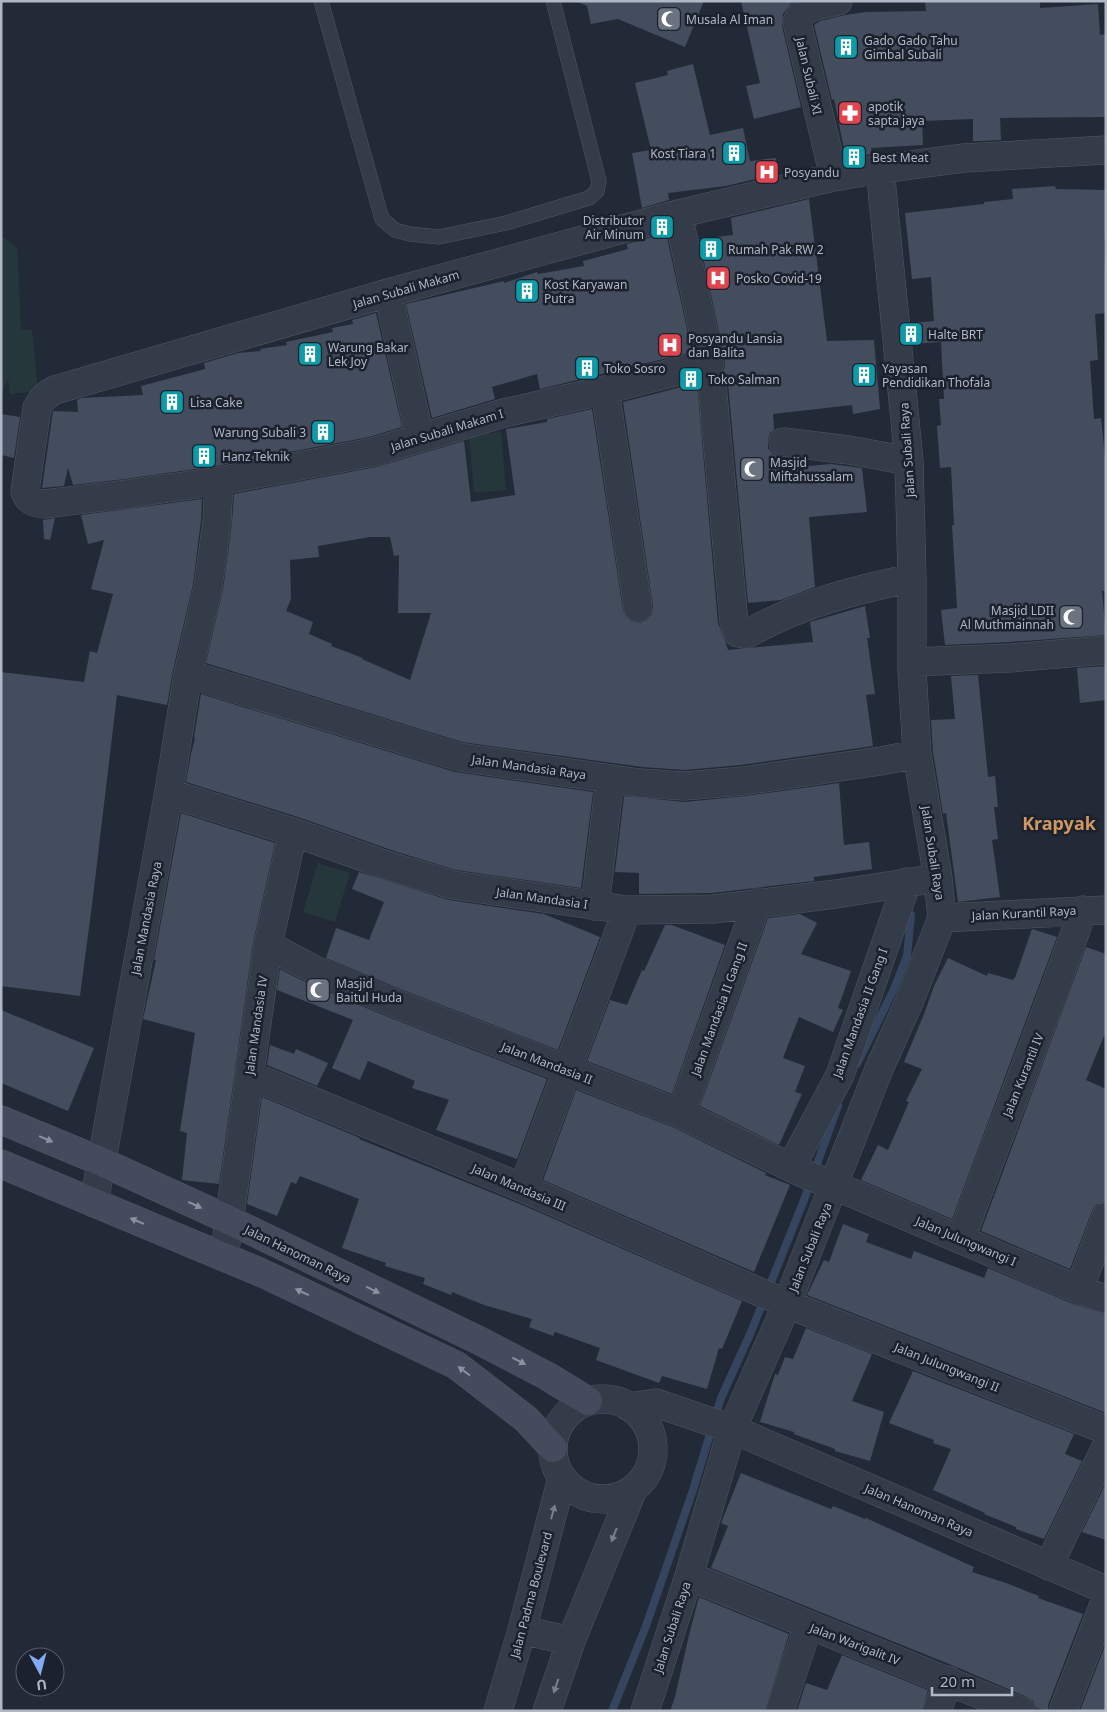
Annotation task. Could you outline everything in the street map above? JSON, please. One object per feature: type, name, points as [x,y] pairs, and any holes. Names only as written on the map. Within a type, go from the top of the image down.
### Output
[{"type":"street","name":"Jalan Subali XI","points":[[834,177],[797,22],[800,14],[808,9],[838,1]]},
{"type":"street","points":[[880,169],[964,158],[1106,150]]},
{"type":"street","name":"Jalan Subali Makam","points":[[32,502],[27,498],[25,491],[37,408],[46,394],[55,390],[388,293],[678,214],[834,177],[880,169]]},
{"type":"street","name":"Jalan Subali Raya","points":[[645,1711],[689,1576],[718,1425],[769,1296],[830,1185],[910,1000],[942,918],[921,880],[912,754],[912,578],[909,461],[880,169]]},
{"type":"street","name":"Jalan Subali Makam I","points":[[32,502],[44,504],[219,481],[373,452],[504,413],[710,363],[678,214]]},
{"type":"street","points":[[388,293],[420,438]]},
{"type":"street","points":[[712,384],[734,622],[738,633],[749,633],[796,610],[838,596],[912,578]]},
{"type":"street","points":[[605,390],[638,608]]},
{"type":"street","points":[[783,442],[849,450],[909,461]]},
{"type":"street","name":"Jalan Mandasia Raya","points":[[94,1203],[100,1161],[169,793],[188,674],[208,587],[216,529],[219,481]]},
{"type":"street","points":[[912,662],[1010,658],[1106,650]]},
{"type":"street","name":"Jalan Mandasia Raya","points":[[188,674],[459,757],[640,783],[684,786],[743,781],[881,761],[912,754]]},
{"type":"street","points":[[595,906],[610,779]]},
{"type":"street","name":"Jalan Mandasia I","points":[[169,793],[293,832],[389,866],[454,885],[627,910],[713,909],[836,894],[921,880]]},
{"type":"street","name":"Jalan Mandasia IV","points":[[224,1257],[248,1075],[268,946],[293,832]]},
{"type":"street","name":"Jalan Mandasia II Gang I","points":[[795,1169],[840,1075],[921,880]]},
{"type":"street","name":"Jalan Mandasia II Gang II","points":[[681,1114],[757,904]]},
{"type":"street","points":[[523,1188],[627,910]]},
{"type":"street","name":"Jalan Kurantil Raya","points":[[942,918],[1095,910]]},
{"type":"street","name":"Jalan Kurantil IV","points":[[961,1239],[1040,1032],[1095,910]]},
{"type":"street","name":"Jalan Mandasia II","points":[[268,946],[313,969],[389,1001],[681,1114],[830,1185]]},
{"type":"street","name":"Jalan Mandasia III","points":[[248,1075],[523,1188],[769,1296]]},
{"type":"street","name":"Jalan Hanoman Raya","points":[[1,1120],[100,1161],[229,1220],[487,1345],[548,1376],[588,1402]]},
{"type":"street","points":[[1,1164],[262,1273],[456,1365],[526,1419],[553,1448]]},
{"type":"street","name":"Jalan Julungwangi I","points":[[830,1185],[1079,1290],[1106,1299]]},
{"type":"street","points":[[1079,1290],[1106,1217]]},
{"type":"street","name":"Jalan Julungwangi II","points":[[769,1296],[1106,1430]]},
{"type":"street","points":[[653,1444],[648,1427],[640,1416],[629,1407],[616,1401],[602,1399],[588,1402],[574,1409],[563,1419],[555,1433],[553,1448],[555,1464],[562,1478],[572,1489],[587,1497],[602,1499],[618,1497],[633,1489],[645,1477],[652,1462],[653,1444],[662,1422],[677,1411]]},
{"type":"street","name":"Jalan Hanoman Raya","points":[[629,1407],[656,1403],[718,1425],[1106,1590]]},
{"type":"street","points":[[1050,1566],[1106,1447]]},
{"type":"street","name":"Jalan Padma Boulevard","points":[[498,1711],[522,1630],[562,1478]]},
{"type":"street","points":[[548,1711],[571,1641],[633,1489]]},
{"type":"street","name":"Jalan Warigalit IV","points":[[689,1576],[1021,1711]]},
{"type":"street","points":[[1064,1711],[1106,1599]]},
{"type":"street","points":[[780,1711],[808,1626]]},
{"type":"street","points":[[522,1630],[571,1641]]},
{"type":"street","points":[[937,1711],[948,1680]]},
{"type":"lane","points":[[322,1],[382,219],[396,230],[410,234],[439,237],[506,224],[589,198],[597,191],[600,181],[554,1]]},
{"type":"shaded area","points":[[1,236],[17,247],[21,330],[32,330],[38,391],[10,394],[8,379],[1,396]]},
{"type":"shaded area","points":[[501,432],[506,490],[474,493],[469,435]]},
{"type":"shaded area","points":[[318,863],[350,873],[335,922],[303,912]]},
{"type":"building","points":[[576,1],[704,1],[685,47],[618,19],[591,24],[587,6]]},
{"type":"building","points":[[741,1],[793,1],[783,14],[782,26],[801,107],[754,119],[746,86],[760,83]]},
{"type":"building","points":[[925,1],[1040,1],[1040,8],[1098,4],[1100,35],[1106,34],[1106,117],[1000,118],[1001,140],[982,141],[973,141],[973,119],[922,121],[923,145],[871,148],[872,154],[846,159],[834,99],[832,100],[814,25],[820,21],[866,12],[926,11]]},
{"type":"building","points":[[693,64],[710,135],[743,128],[750,161],[776,158],[777,174],[726,186],[668,193],[669,200],[642,208],[632,153],[651,150],[635,83],[668,75],[667,71]]},
{"type":"building","points":[[1055,186],[1056,189],[1106,190],[1106,239],[1104,239],[1106,313],[1095,314],[1098,360],[1090,361],[1094,419],[1101,418],[1106,467],[1106,591],[1102,591],[1106,635],[945,645],[941,610],[957,608],[951,467],[940,468],[937,426],[941,425],[939,399],[944,399],[941,342],[913,344],[911,323],[934,321],[931,277],[912,279],[905,213],[1013,199],[1012,189]]},
{"type":"building","points":[[809,199],[827,341],[874,340],[880,409],[853,414],[852,405],[773,414],[774,430],[770,433],[768,448],[777,456],[778,469],[831,464],[862,468],[867,512],[809,517],[815,587],[781,600],[748,603],[728,383],[725,375],[722,373],[725,367],[725,360],[699,239],[733,235],[731,218]]},
{"type":"building","points":[[666,233],[692,352],[540,389],[537,374],[492,387],[495,399],[432,418],[406,304],[504,281],[504,283],[537,272],[538,274],[584,266],[583,261],[628,249],[627,244]]},
{"type":"building","points":[[376,313],[402,427],[369,437],[216,466],[125,479],[73,485],[68,468],[64,486],[42,488],[53,411],[78,412],[77,400],[82,398],[143,395],[141,386],[205,369],[204,363],[238,353],[261,351],[260,349],[287,345],[286,342],[333,332],[332,328],[353,324],[352,320]]},
{"type":"building","points":[[697,383],[718,623],[728,650],[813,642],[810,622],[865,606],[870,638],[867,638],[875,694],[866,695],[873,746],[741,765],[684,770],[642,767],[462,742],[206,663],[223,589],[234,494],[376,467],[464,441],[471,502],[515,495],[506,429],[547,422],[547,419],[592,409],[623,610],[626,617],[632,622],[640,623],[647,620],[652,614],[653,606],[623,402]],"holes":[[[370,537],[390,537],[394,556],[399,555],[398,613],[431,613],[410,680],[363,658],[331,646],[332,644],[309,634],[313,622],[286,611],[291,599],[290,560],[319,557],[318,546]]]},
{"type":"building","points":[[1,414],[20,417],[14,458],[1,455]]},
{"type":"building","points":[[202,499],[193,584],[167,705],[117,695],[80,996],[1,986],[1,672],[84,682],[90,651],[97,653],[113,594],[91,589],[104,540],[88,544],[81,515]]},
{"type":"building","points":[[55,518],[50,540],[44,539],[43,520]]},
{"type":"building","points":[[1106,666],[1106,700],[1080,703],[1077,668]]},
{"type":"building","points":[[978,675],[988,777],[995,776],[998,807],[994,807],[998,839],[992,840],[1000,897],[958,902],[946,813],[943,814],[933,752],[931,720],[955,719],[951,676]]},
{"type":"building","points":[[201,694],[455,772],[593,792],[581,888],[456,870],[186,782]]},
{"type":"building","points":[[839,783],[844,845],[869,842],[872,869],[814,877],[814,881],[712,893],[639,894],[639,873],[615,872],[624,796],[685,802]]},
{"type":"building","points":[[181,813],[275,843],[253,943],[219,1184],[182,1180],[187,1133],[180,1131],[195,1033],[143,1019],[156,960],[154,960]]},
{"type":"building","points":[[359,872],[449,900],[544,914],[600,937],[558,1050],[395,987],[326,958],[336,928],[369,940],[384,902],[352,889]]},
{"type":"building","points":[[800,914],[817,923],[801,954],[851,971],[838,1008],[843,1010],[833,1032],[799,1017],[783,1058],[805,1066],[795,1092],[802,1094],[779,1145],[700,1106],[768,918]]},
{"type":"building","points":[[665,925],[672,925],[725,945],[672,1094],[587,1061],[610,1000],[627,1005]]},
{"type":"building","points":[[1032,929],[1057,937],[952,1219],[861,1180],[878,1145],[888,1150],[909,1102],[906,1101],[922,1069],[904,1062],[934,986],[948,958],[987,976],[988,973],[1013,980]]},
{"type":"building","points":[[1086,947],[1106,954],[1106,1031],[1086,1080],[1106,1089],[1106,1202],[1096,1205],[1092,1211],[1070,1269],[981,1231]]},
{"type":"building","points":[[280,969],[307,983],[383,1015],[547,1079],[517,1159],[436,1130],[449,1100],[412,1088],[415,1081],[368,1061],[360,1080],[332,1068],[353,1020],[277,990]]},
{"type":"building","points":[[1,1010],[94,1048],[68,1111],[1,1083]]},
{"type":"building","points":[[270,1045],[294,1054],[296,1049],[328,1063],[317,1086],[267,1065]]},
{"type":"building","points":[[576,1090],[675,1128],[766,1173],[765,1175],[790,1185],[754,1272],[543,1180]]},
{"type":"building","points":[[262,1097],[359,1139],[520,1204],[742,1301],[722,1349],[719,1348],[707,1389],[662,1376],[659,1383],[596,1360],[600,1348],[555,1332],[553,1336],[529,1327],[532,1319],[484,1305],[452,1292],[451,1295],[423,1284],[425,1278],[385,1266],[386,1263],[342,1248],[359,1199],[300,1176],[296,1184],[291,1182],[277,1216],[247,1204]]},
{"type":"building","points":[[843,1224],[869,1234],[866,1242],[911,1259],[914,1251],[984,1278],[988,1268],[1073,1304],[1106,1314],[1106,1413],[807,1295],[824,1260],[829,1262]]},
{"type":"building","points":[[806,1328],[872,1354],[852,1401],[884,1412],[870,1461],[835,1451],[835,1449],[794,1434],[794,1432],[760,1422],[775,1374],[778,1375],[785,1357],[793,1359]]},
{"type":"building","points":[[913,1371],[1074,1434],[1065,1454],[1082,1461],[1044,1539],[1016,1529],[1016,1527],[933,1490],[951,1449],[933,1443],[934,1440],[889,1423]]},
{"type":"building","points":[[741,1473],[831,1509],[833,1506],[866,1518],[974,1567],[972,1572],[1006,1583],[1039,1596],[1038,1598],[1083,1614],[1048,1705],[1048,1711],[1036,1708],[1033,1701],[1027,1697],[954,1666],[711,1568],[728,1526],[721,1523]]},
{"type":"building","points":[[1106,1483],[1106,1540],[1082,1532]]},
{"type":"building","points":[[699,1597],[789,1634],[765,1711],[670,1711]]},
{"type":"building","points":[[1106,1643],[1106,1711],[1080,1711]]},
{"type":"building","points":[[842,1655],[928,1690],[922,1711],[797,1711],[806,1683],[827,1690]]},
{"type":"waterway","points":[[857,1064],[894,989],[907,956],[911,915]]},
{"type":"waterway","points":[[612,1711],[646,1626],[693,1490],[721,1398],[751,1332],[804,1200],[838,1106]]},
{"type":"place","name":"Musala Al Iman","points":[[669,19]]},
{"type":"place","name":"Gado Gado Tahu Gimbal Subali","points":[[846,47]]},
{"type":"place","name":"apotik sapta jaya","points":[[850,113]]},
{"type":"place","name":"Kost Tiara 1","points":[[734,153]]},
{"type":"place","name":"Best Meat","points":[[854,157]]},
{"type":"place","name":"Posyandu","points":[[767,172]]},
{"type":"place","name":"Distributor Air Minum","points":[[662,227]]},
{"type":"place","name":"Rumah Pak RW 2","points":[[711,249]]},
{"type":"place","name":"Posko Covid-19","points":[[718,278]]},
{"type":"place","name":"Kost Karyawan Putra","points":[[527,291]]},
{"type":"place","name":"Halte BRT","points":[[911,334]]},
{"type":"place","name":"Posyandu Lansia dan Balita","points":[[670,345]]},
{"type":"place","name":"Warung Bakar Lek Joy","points":[[310,354]]},
{"type":"place","name":"Toko Sosro","points":[[587,368]]},
{"type":"place","name":"Yayasan Pendidikan Thofala","points":[[864,375]]},
{"type":"place","name":"Toko Salman","points":[[691,379]]},
{"type":"place","name":"Lisa Cake","points":[[172,402]]},
{"type":"place","name":"Warung Subali 3","points":[[323,432]]},
{"type":"place","name":"Hanz Teknik","points":[[204,456]]},
{"type":"place","name":"Masjid Miftahussalam","points":[[752,469]]},
{"type":"place","name":"Masjid LDII Al Muthmainnah","points":[[1071,617]]},
{"type":"place","name":"Masjid Baitul Huda","points":[[318,990]]},
{"type":"district","name":"Krapyak","points":[[1059,823]]}]
